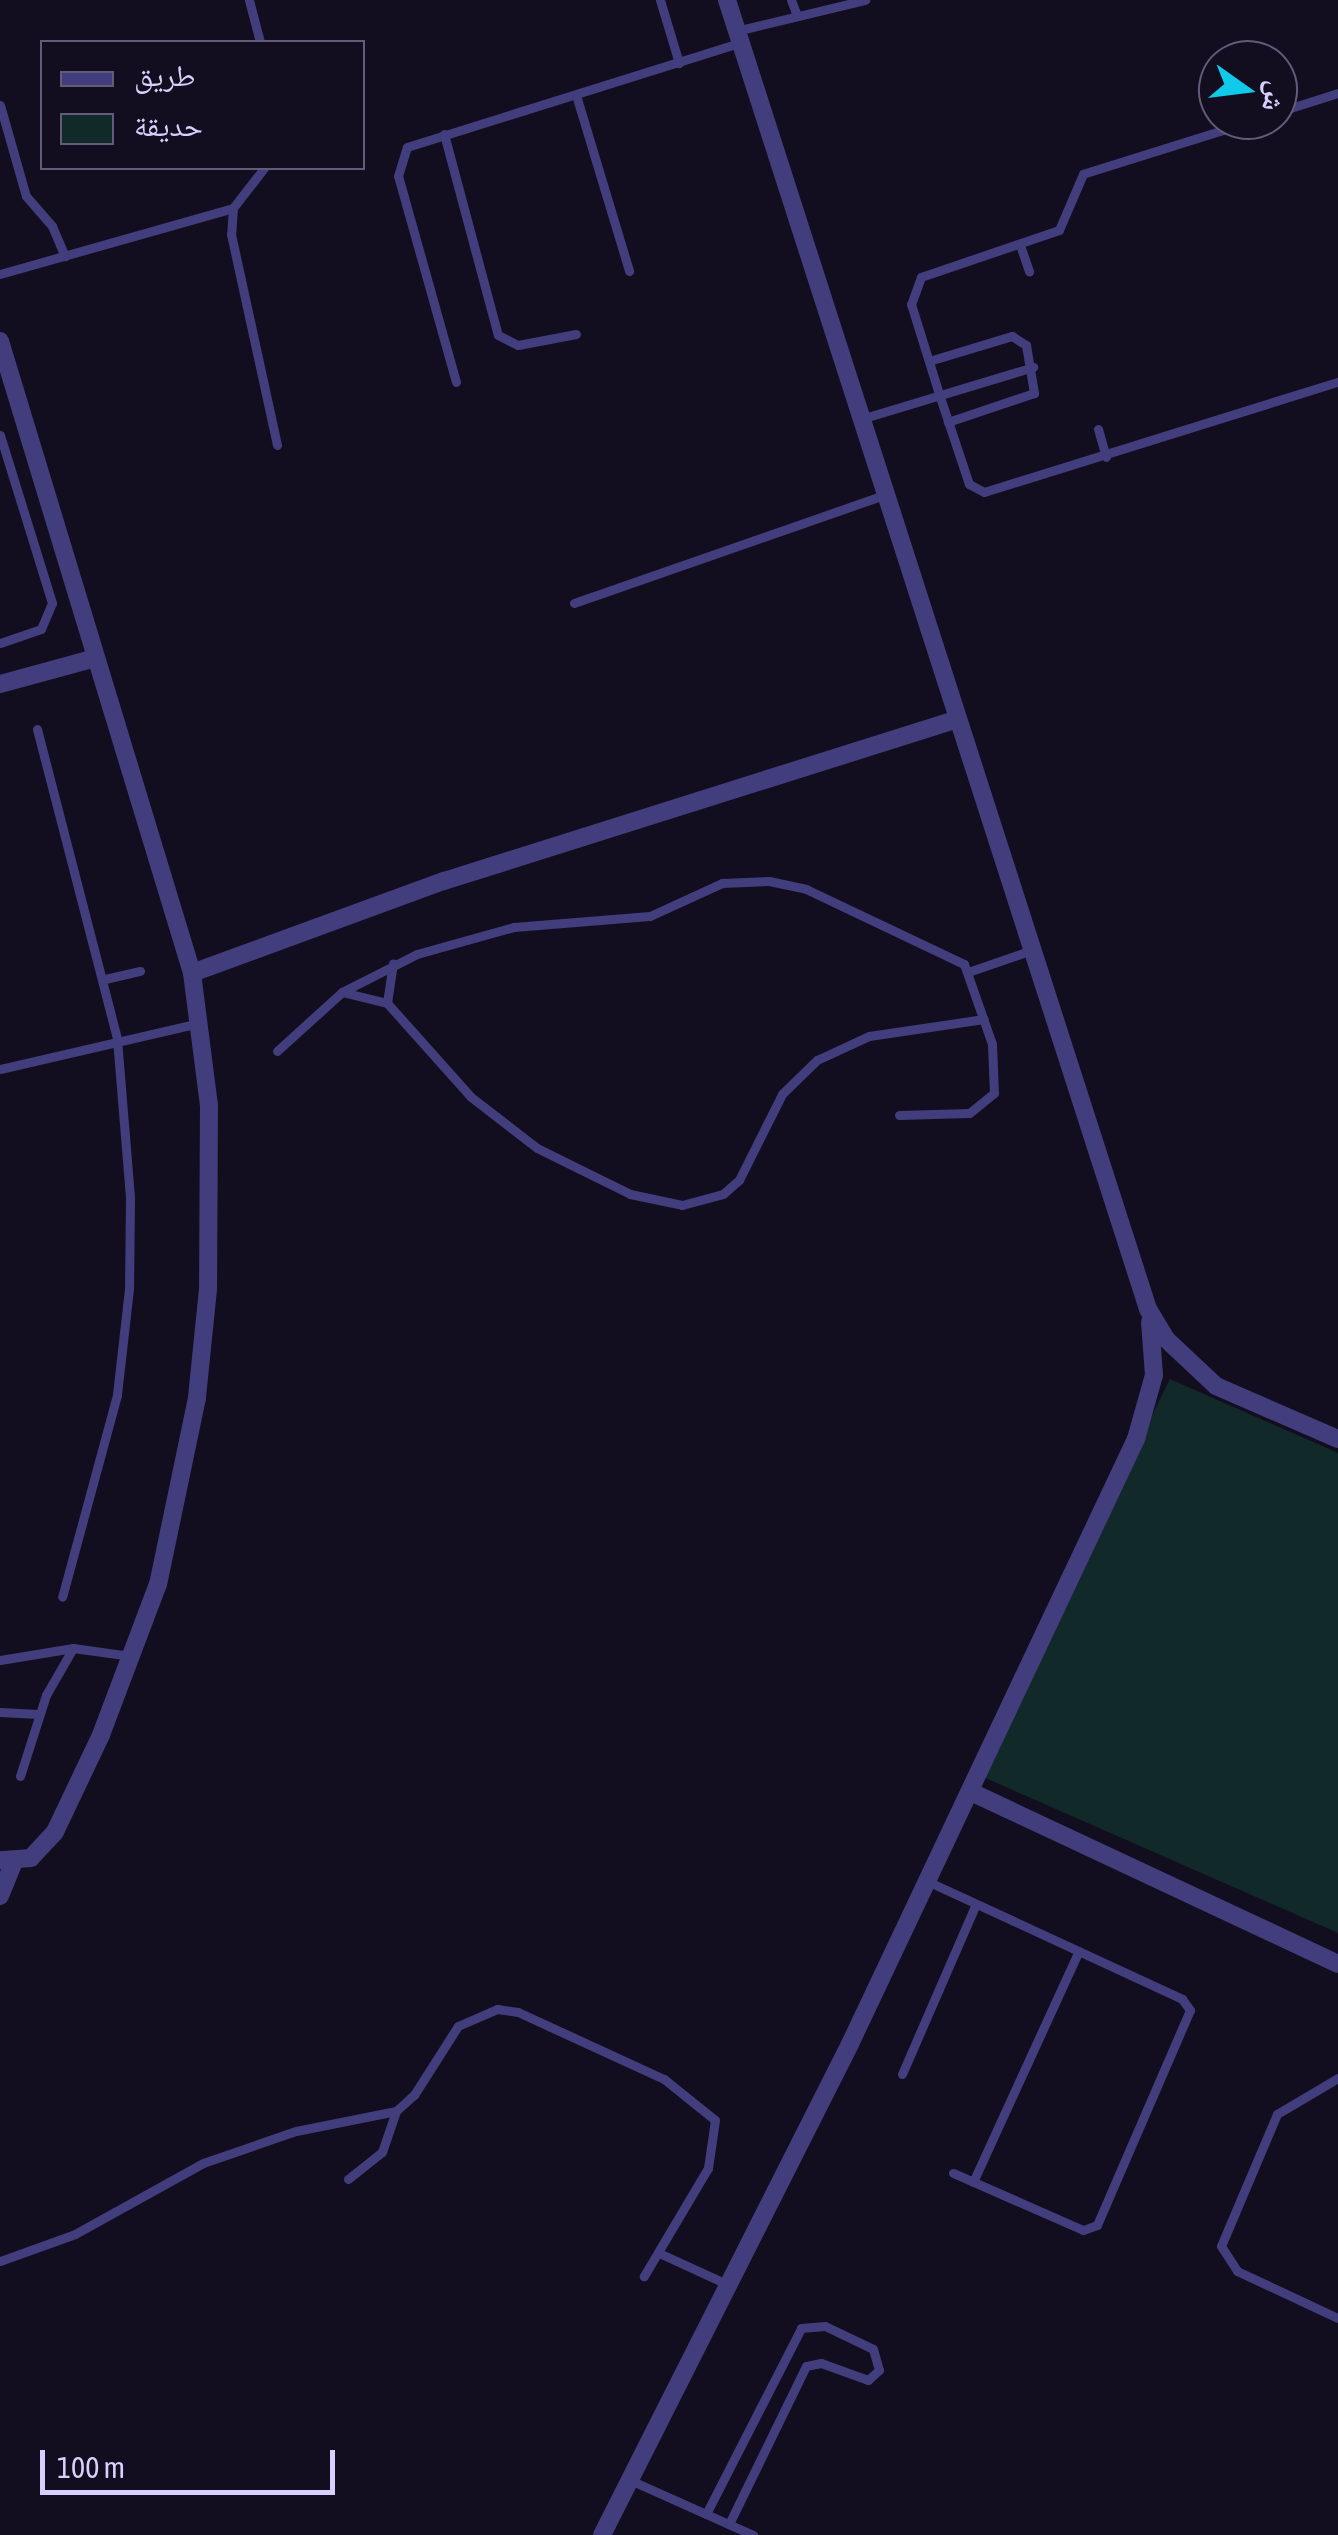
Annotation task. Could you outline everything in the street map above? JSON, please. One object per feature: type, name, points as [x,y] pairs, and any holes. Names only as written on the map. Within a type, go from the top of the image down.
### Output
[{"type":"street","points":[[602,2535],[971,1792],[1148,1408],[1154,1376],[1148,1309],[726,0]]},
{"type":"street","points":[[0,341],[192,973],[202,1023],[208,1289],[197,1398],[158,1584],[134,1656],[55,1832],[31,1858],[6,1862],[0,1896]]},
{"type":"street","points":[[0,684],[96,658]]},
{"type":"street","points":[[192,973],[444,881],[958,719]]},
{"type":"street","points":[[1148,1309],[1166,1339],[1216,1386],[1338,1440]]},
{"type":"street","points":[[971,1792],[1338,1964]]},
{"type":"lane","points":[[249,0],[259,40]]},
{"type":"lane","points":[[660,0],[680,64]]},
{"type":"lane","points":[[791,0],[797,16]]},
{"type":"lane","points":[[456,382],[398,166],[407,147],[680,64],[797,16],[864,0]]},
{"type":"lane","points":[[1298,106],[1338,93]]},
{"type":"lane","points":[[576,95],[629,271]]},
{"type":"lane","points":[[0,105],[26,196],[52,226],[65,256]]},
{"type":"lane","points":[[444,134],[498,334],[518,345],[576,334]]},
{"type":"lane","points":[[1198,138],[1084,174],[1059,230],[915,284],[911,304],[969,484],[984,492],[1338,382]]},
{"type":"lane","points":[[262,170],[233,208],[231,234],[277,445]]},
{"type":"lane","points":[[0,274],[233,208]]},
{"type":"lane","points":[[1020,245],[1028,272]]},
{"type":"lane","points":[[928,361],[1012,336],[1023,340],[1032,366],[1036,386],[1028,398],[948,422]]},
{"type":"lane","points":[[861,419],[1032,366]]},
{"type":"lane","points":[[1098,429],[1106,457]]},
{"type":"lane","points":[[0,434],[52,602],[41,629],[0,643]]},
{"type":"lane","points":[[574,603],[886,495]]},
{"type":"lane","points":[[36,729],[105,979],[117,1039],[130,1198],[130,1288],[117,1396],[62,1597]]},
{"type":"lane","points":[[277,1051],[342,992],[393,964],[514,927],[650,916],[722,883],[745,880],[806,889],[942,950],[968,972],[995,1068],[988,1103],[968,1113],[900,1116]]},
{"type":"lane","points":[[968,972],[1034,949]]},
{"type":"lane","points":[[387,1003],[393,964]]},
{"type":"lane","points":[[105,979],[140,971]]},
{"type":"lane","points":[[342,992],[387,1003],[450,1077],[537,1148],[630,1194],[682,1205],[723,1194],[739,1180],[782,1094],[828,1053],[869,1036],[984,1020]]},
{"type":"lane","points":[[0,1070],[117,1039],[202,1023]]},
{"type":"lane","points":[[0,1660],[73,1648],[134,1656]]},
{"type":"lane","points":[[20,1776],[38,1714],[73,1648]]},
{"type":"lane","points":[[0,1712],[38,1714]]},
{"type":"lane","points":[[928,1881],[1182,1999],[1190,2010],[1104,2217],[1083,2230],[954,2173]]},
{"type":"lane","points":[[902,2074],[976,1904]]},
{"type":"lane","points":[[973,2182],[1079,1951]]},
{"type":"lane","points":[[0,2261],[74,2234],[203,2164],[296,2131],[396,2110],[414,2095],[458,2026],[497,2009],[518,2012],[685,2090],[715,2120],[714,2150],[644,2276]]},
{"type":"lane","points":[[1338,2078],[1277,2114],[1221,2246],[1236,2271],[1338,2318]]},
{"type":"lane","points":[[348,2179],[382,2152],[396,2110]]},
{"type":"lane","points":[[659,2253],[729,2285]]},
{"type":"lane","points":[[706,2514],[802,2328],[824,2326],[873,2349],[879,2370],[868,2380],[822,2363],[806,2366],[729,2524]]},
{"type":"lane","points":[[630,2480],[753,2535]]},
{"type":"green space","points":[[1170,1379],[1338,1453],[1338,1933],[974,1773]]}]
